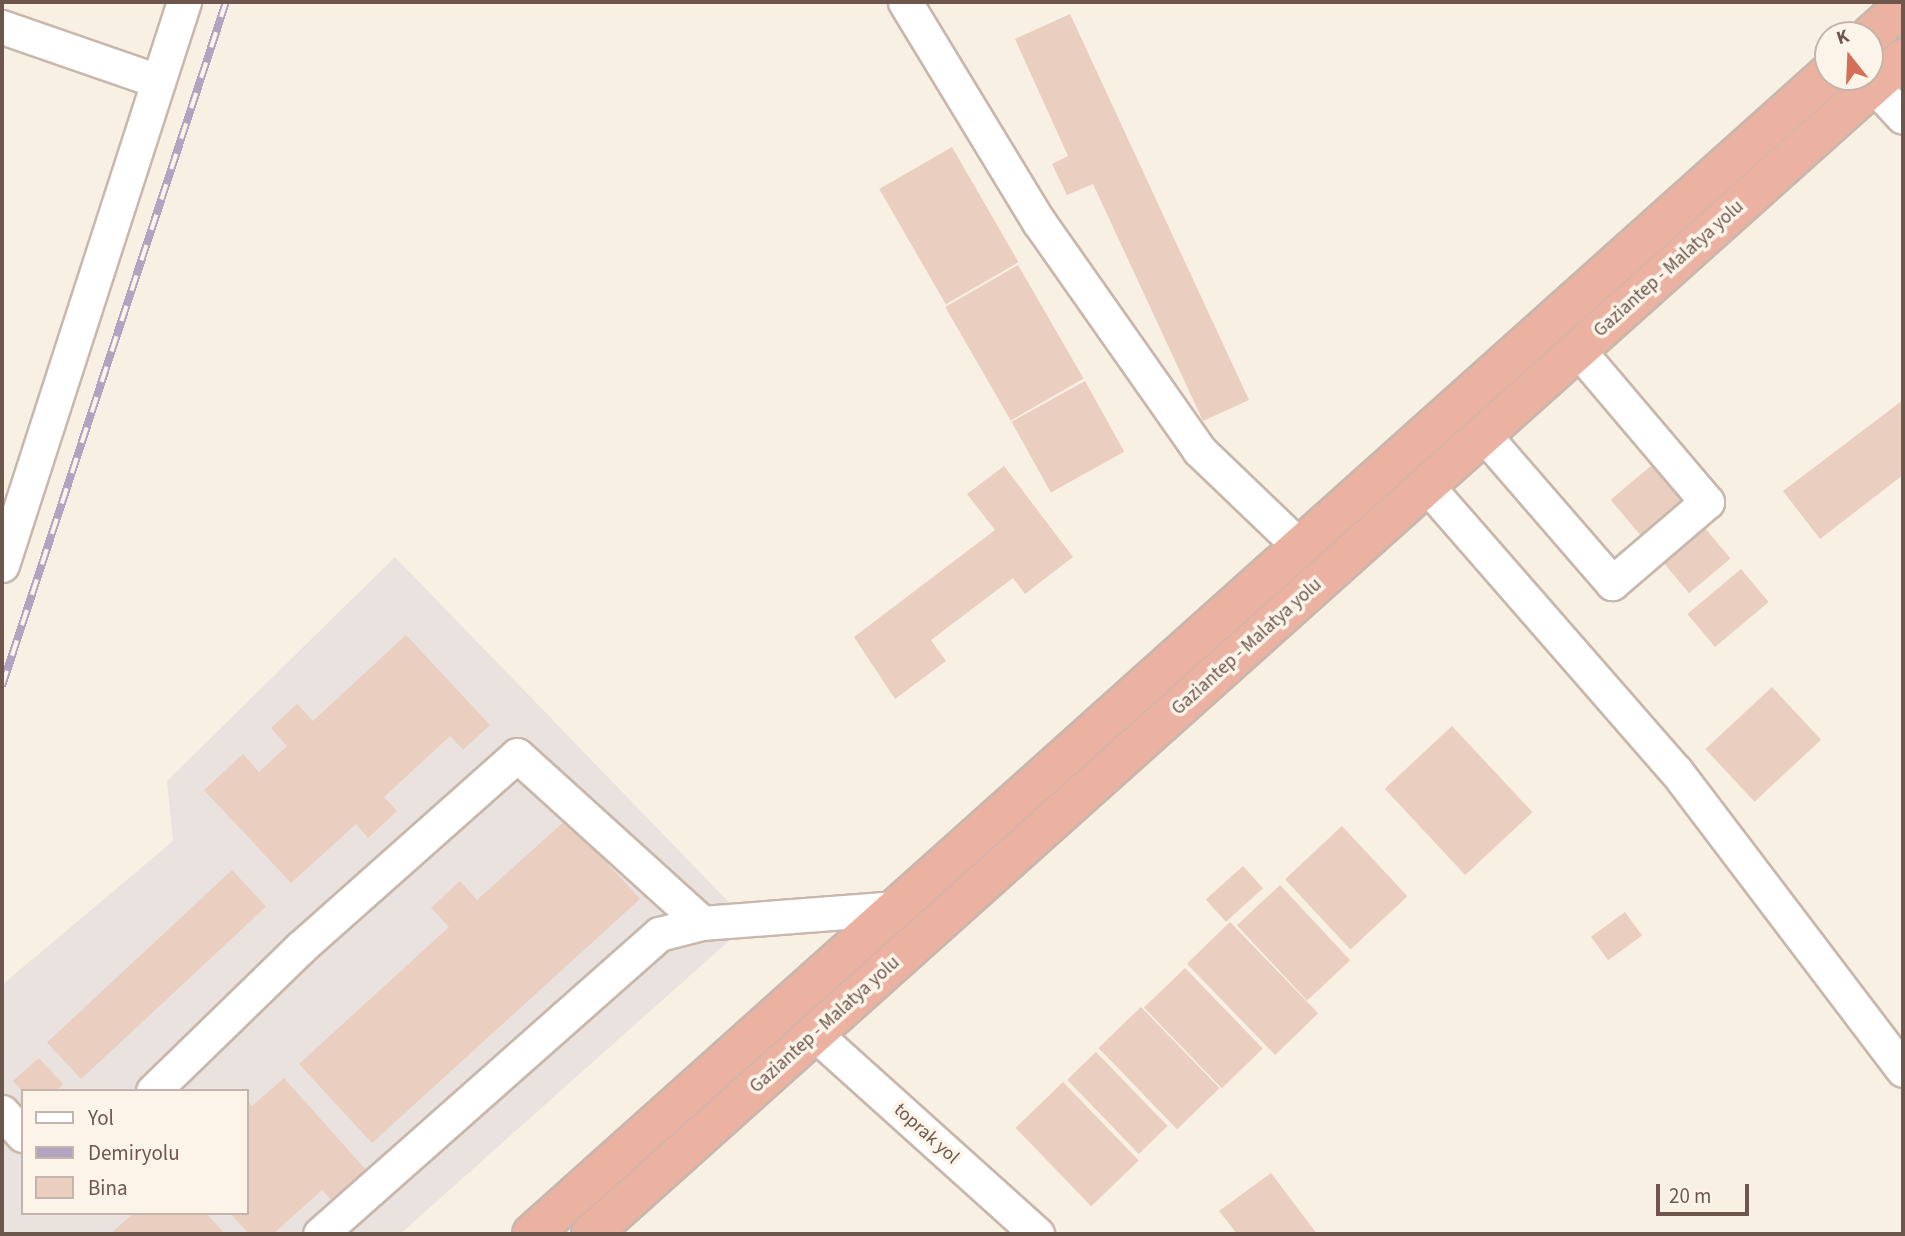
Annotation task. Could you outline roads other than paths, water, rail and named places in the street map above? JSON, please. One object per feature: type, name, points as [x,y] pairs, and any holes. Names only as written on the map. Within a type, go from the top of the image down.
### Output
[{"type":"highway","points":[[1884,23],[1903,6]]},
{"type":"highway","name":"Gaziantep - Malatya yolu","points":[[1884,77],[1903,59]]},
{"type":"highway","name":"Gaziantep - Malatya yolu","points":[[532,1234],[1814,87]]},
{"type":"highway","name":"Gaziantep - Malatya yolu","points":[[591,1234],[1868,91]]},
{"type":"street","points":[[2,565],[184,2]]},
{"type":"street","points":[[905,2],[1039,222],[1199,450],[1300,547]]},
{"type":"street","points":[[2,27],[158,81]]},
{"type":"street","points":[[1879,91],[1903,117]]},
{"type":"street","points":[[1484,435],[1612,583],[1707,502],[1578,350]]},
{"type":"street","points":[[1427,486],[1676,771],[1903,1070]]},
{"type":"street","points":[[155,1089],[300,947],[517,754],[702,923]]},
{"type":"street","points":[[320,1234],[659,934],[702,923],[896,908]]},
{"type":"street","name":"toprak yol","points":[[815,1034],[1037,1234]]},
{"type":"street","points":[[2,1112],[21,1133]]},
{"type":"railway","points":[[2,686],[226,2]]}]
